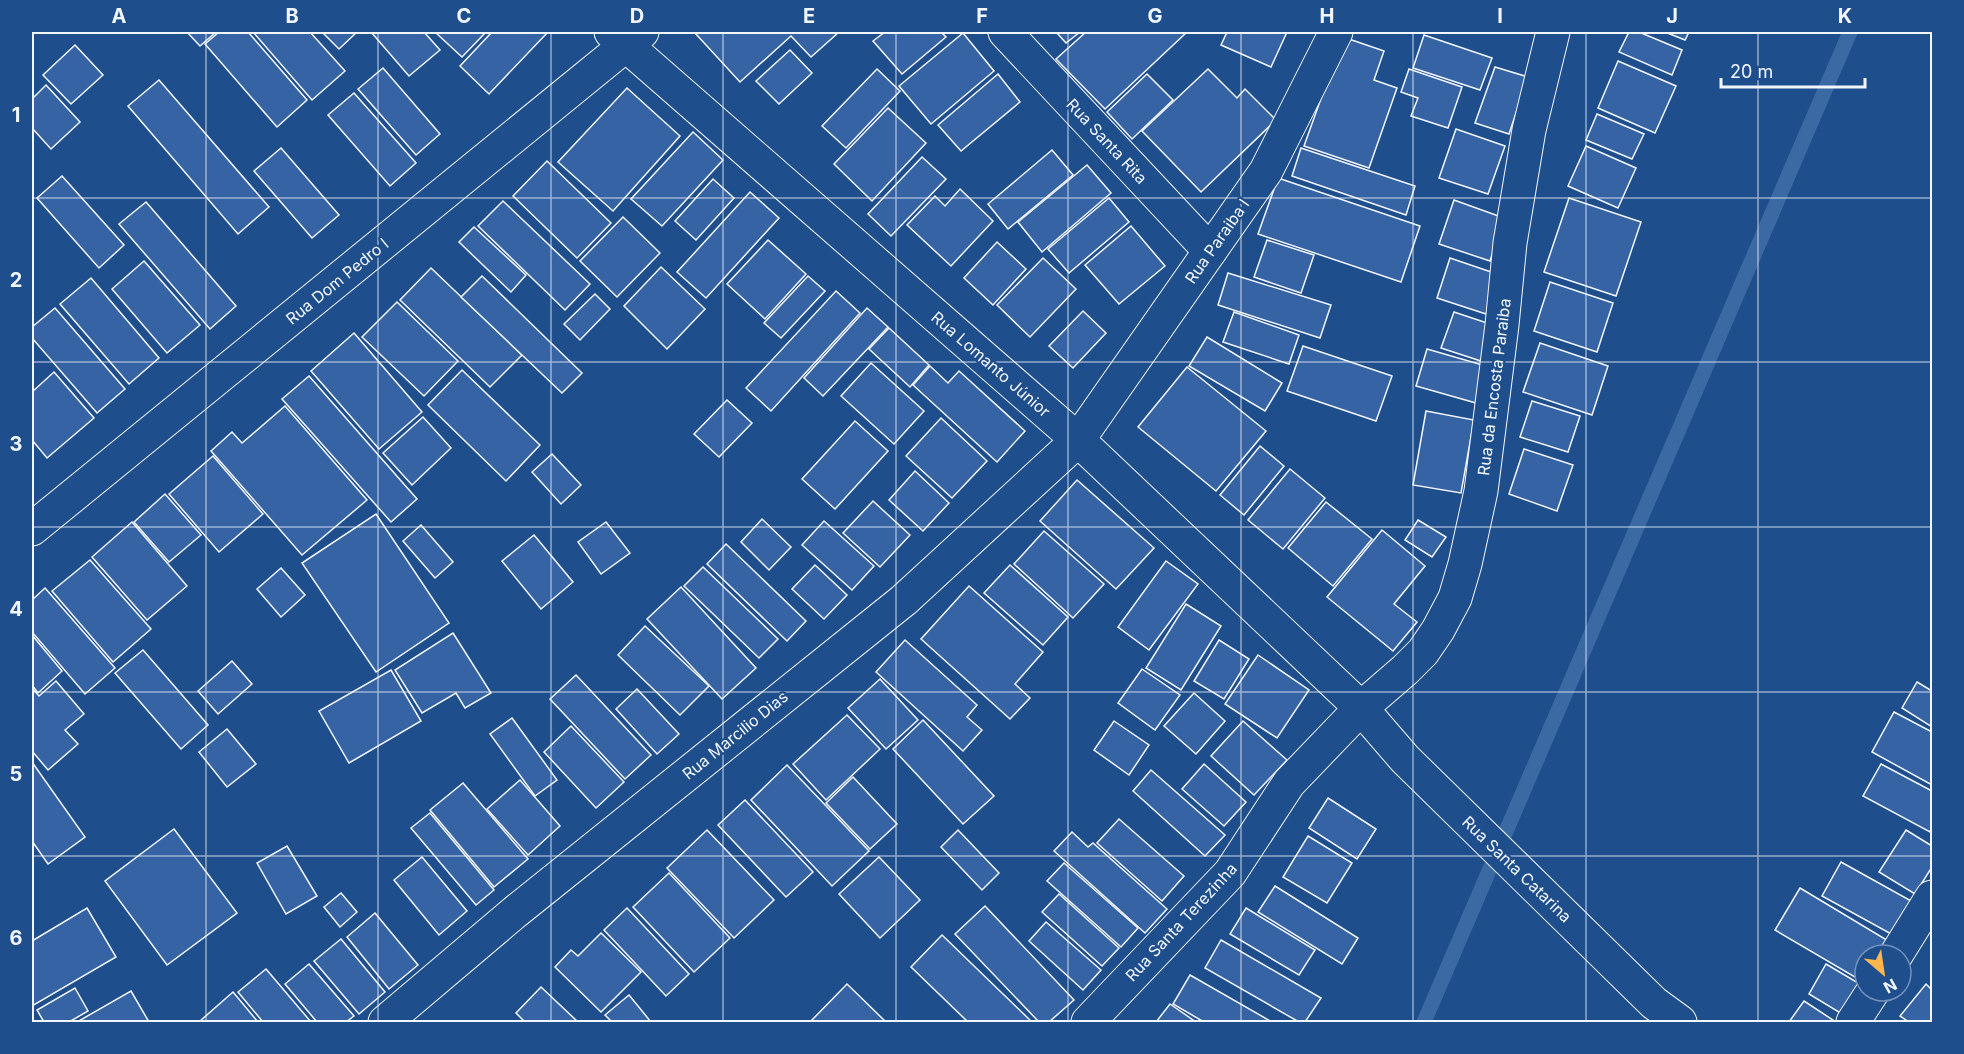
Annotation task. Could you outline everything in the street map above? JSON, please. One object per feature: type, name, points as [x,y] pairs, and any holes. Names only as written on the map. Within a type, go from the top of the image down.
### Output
[{"type":"street","name":"Rua Santa Rita","points":[[1005,32],[1210,251]]},
{"type":"street","name":"Rua Paraiba I","points":[[1078,440],[1266,171],[1336,32]]},
{"type":"street","name":"Rua da Encosta Paraiba","points":[[1360,708],[1423,652],[1438,630],[1455,597],[1465,564],[1481,491],[1510,243],[1529,130],[1553,32]]},
{"type":"street","name":"Rua Lomanto Júnior","points":[[626,36],[1078,440],[1360,708]]},
{"type":"street","name":"Rua Dom Pedro I","points":[[32,530],[626,36]]},
{"type":"street","name":"Rua Marcilio Dias","points":[[385,1023],[515,912],[904,600],[1078,440]]},
{"type":"street","name":"Rua Santa Catarina","points":[[1360,708],[1405,759],[1667,1013]]},
{"type":"street","name":"Rua Santa Terezinha","points":[[1088,1023],[1230,873],[1289,783],[1360,708]]},
{"type":"street","points":[[1903,943],[1932,897]]},
{"type":"street","points":[[1853,1023],[1866,1003]]},
{"type":"building","points":[[187,32],[216,32],[200,46]]},
{"type":"building","points":[[219,32],[248,32],[307,100],[277,127],[205,44]]},
{"type":"building","points":[[253,32],[310,32],[345,71],[312,100]]},
{"type":"building","points":[[322,32],[357,32],[339,49]]},
{"type":"building","points":[[371,32],[424,32],[440,50],[409,76]]},
{"type":"building","points":[[435,32],[486,32],[462,57]]},
{"type":"building","points":[[492,32],[548,32],[489,94],[460,66]]},
{"type":"building","points":[[696,32],[839,32],[811,57],[791,36],[740,82]]},
{"type":"building","points":[[885,32],[941,32],[946,37],[902,74],[873,41]]},
{"type":"building","points":[[1056,32],[1080,32],[1066,43]]},
{"type":"building","points":[[1086,32],[1187,32],[1105,109],[1056,59]]},
{"type":"building","points":[[1227,32],[1287,32],[1271,67],[1221,45]]},
{"type":"building","points":[[1629,32],[1639,32],[1682,50],[1672,75],[1619,52]]},
{"type":"building","points":[[1665,32],[1689,32],[1685,40]]},
{"type":"building","points":[[963,33],[994,71],[931,124],[899,86]]},
{"type":"building","points":[[1424,35],[1492,58],[1480,90],[1413,68]]},
{"type":"building","points":[[1343,37],[1384,51],[1374,80],[1397,88],[1369,168],[1304,146]]},
{"type":"building","points":[[75,45],[103,75],[71,104],[43,75]]},
{"type":"building","points":[[790,50],[812,73],[779,104],[756,81]]},
{"type":"building","points":[[1618,61],[1676,86],[1655,133],[1598,108]]},
{"type":"building","points":[[1495,67],[1528,77],[1509,134],[1475,123]]},
{"type":"building","points":[[383,68],[440,134],[416,155],[358,89]]},
{"type":"building","points":[[877,69],[900,91],[846,148],[822,126]]},
{"type":"building","points":[[1208,69],[1237,98],[1245,89],[1276,120],[1201,192],[1142,131]]},
{"type":"building","points":[[1409,69],[1462,87],[1448,128],[1411,116],[1418,98],[1401,92]]},
{"type":"building","points":[[998,74],[1020,102],[961,151],[938,125]]},
{"type":"building","points":[[1147,74],[1173,100],[1132,139],[1107,112]]},
{"type":"building","points":[[159,80],[269,207],[238,234],[128,106]]},
{"type":"building","points":[[46,85],[80,122],[51,149],[32,128],[32,99]]},
{"type":"building","points":[[627,88],[680,136],[613,211],[558,162]]},
{"type":"building","points":[[354,93],[416,163],[390,186],[328,115]]},
{"type":"building","points":[[888,108],[926,143],[872,201],[834,164]]},
{"type":"building","points":[[1597,114],[1644,134],[1632,159],[1586,140]]},
{"type":"building","points":[[1456,129],[1505,146],[1488,194],[1439,178]]},
{"type":"building","points":[[693,132],[723,160],[662,226],[631,199]]},
{"type":"building","points":[[1586,146],[1636,168],[1618,208],[1568,186]]},
{"type":"building","points":[[281,148],[339,215],[312,238],[254,171]]},
{"type":"building","points":[[1301,148],[1415,186],[1406,215],[1292,176]]},
{"type":"building","points":[[1052,150],[1073,175],[1008,229],[988,204]]},
{"type":"building","points":[[922,157],[946,179],[891,236],[868,214]]},
{"type":"building","points":[[547,161],[611,223],[577,258],[513,196]]},
{"type":"building","points":[[1087,165],[1111,193],[1042,252],[1018,222]]},
{"type":"building","points":[[62,176],[124,245],[99,268],[37,198]]},
{"type":"building","points":[[1278,178],[1420,226],[1401,282],[1258,234]]},
{"type":"building","points":[[713,179],[734,198],[696,240],[675,221]]},
{"type":"building","points":[[960,189],[993,221],[951,266],[907,225],[935,196],[945,206]]},
{"type":"building","points":[[750,192],[779,218],[706,298],[677,272]]},
{"type":"building","points":[[1109,198],[1129,222],[1069,273],[1048,249]]},
{"type":"building","points":[[1569,198],[1641,222],[1616,296],[1544,272]]},
{"type":"building","points":[[1454,200],[1504,218],[1490,261],[1439,244]]},
{"type":"building","points":[[503,201],[590,284],[565,310],[478,226]]},
{"type":"building","points":[[146,202],[236,306],[210,329],[119,224]]},
{"type":"building","points":[[623,217],[660,253],[617,297],[580,261]]},
{"type":"building","points":[[1131,226],[1165,266],[1119,304],[1085,265]]},
{"type":"building","points":[[474,227],[526,275],[511,292],[459,242]]},
{"type":"building","points":[[768,240],[806,274],[765,319],[727,284]]},
{"type":"building","points":[[1267,240],[1314,255],[1301,293],[1254,277]]},
{"type":"building","points":[[997,242],[1026,269],[993,305],[964,278]]},
{"type":"building","points":[[1043,258],[1076,289],[1030,337],[997,305]]},
{"type":"building","points":[[1450,258],[1500,275],[1486,314],[1437,298]]},
{"type":"building","points":[[144,261],[200,325],[167,353],[112,289]]},
{"type":"building","points":[[661,267],[705,309],[667,349],[624,306]]},
{"type":"building","points":[[431,268],[522,355],[490,387],[400,300]]},
{"type":"building","points":[[1228,273],[1331,305],[1320,338],[1218,305]]},
{"type":"building","points":[[482,276],[582,373],[562,393],[461,297]]},
{"type":"building","points":[[808,276],[825,291],[781,338],[764,323]]},
{"type":"building","points":[[91,278],[159,358],[129,384],[60,304]]},
{"type":"building","points":[[1550,282],[1613,303],[1597,352],[1534,331]]},
{"type":"building","points":[[836,291],[860,313],[771,411],[746,388]]},
{"type":"building","points":[[595,294],[610,309],[580,340],[564,324]]},
{"type":"building","points":[[397,302],[458,361],[424,396],[362,337]]},
{"type":"building","points":[[55,308],[125,389],[97,413],[32,338],[32,327]]},
{"type":"building","points":[[867,308],[888,327],[823,396],[804,378]]},
{"type":"building","points":[[1083,311],[1106,333],[1073,368],[1049,346]]},
{"type":"building","points":[[1234,312],[1299,335],[1289,364],[1223,342]]},
{"type":"building","points":[[1454,312],[1499,327],[1487,363],[1441,348]]},
{"type":"building","points":[[889,328],[929,365],[910,387],[869,349]]},
{"type":"building","points":[[354,333],[422,412],[379,449],[311,371]]},
{"type":"building","points":[[1207,337],[1282,383],[1265,411],[1189,366]]},
{"type":"building","points":[[1540,343],[1608,366],[1592,415],[1523,392]]},
{"type":"building","points":[[1303,346],[1392,376],[1376,421],[1287,391]]},
{"type":"building","points":[[1427,349],[1486,366],[1476,403],[1416,386]]},
{"type":"building","points":[[871,363],[924,411],[894,444],[841,396]]},
{"type":"building","points":[[930,366],[948,383],[959,371],[1025,431],[997,462],[913,385]]},
{"type":"building","points":[[1187,367],[1266,431],[1216,491],[1138,427]]},
{"type":"building","points":[[462,370],[540,445],[506,481],[428,405]]},
{"type":"building","points":[[54,372],[94,418],[47,458],[32,440],[32,392]]},
{"type":"building","points":[[309,376],[417,499],[391,522],[282,399]]},
{"type":"building","points":[[727,400],[752,423],[719,457],[694,434]]},
{"type":"building","points":[[1532,401],[1580,416],[1568,452],[1520,437]]},
{"type":"building","points":[[285,406],[367,500],[302,555],[211,451],[232,432],[242,443]]},
{"type":"building","points":[[1426,411],[1474,420],[1461,493],[1413,485]]},
{"type":"building","points":[[423,417],[451,448],[412,485],[383,453]]},
{"type":"building","points":[[941,418],[987,461],[952,498],[906,456]]},
{"type":"building","points":[[855,421],[888,451],[835,509],[802,479]]},
{"type":"building","points":[[1260,446],[1284,466],[1244,515],[1220,495]]},
{"type":"building","points":[[1524,449],[1573,465],[1557,511],[1509,494]]},
{"type":"building","points":[[552,454],[581,485],[561,504],[532,472]]},
{"type":"building","points":[[213,456],[263,514],[219,552],[169,494]]},
{"type":"building","points":[[1290,469],[1325,498],[1283,549],[1248,520]]},
{"type":"building","points":[[915,471],[949,503],[923,531],[889,500]]},
{"type":"building","points":[[1077,480],[1154,548],[1116,589],[1040,521]]},
{"type":"building","points":[[165,494],[201,535],[169,562],[134,522]]},
{"type":"building","points":[[873,501],[910,535],[880,567],[843,533]]},
{"type":"building","points":[[1326,502],[1372,539],[1333,586],[1288,548]]},
{"type":"building","points":[[376,514],[449,623],[376,672],[302,563]]},
{"type":"building","points":[[762,519],[791,547],[769,570],[741,542]]},
{"type":"building","points":[[1418,520],[1446,537],[1432,557],[1405,540]]},
{"type":"building","points":[[824,521],[874,566],[852,590],[802,545]]},
{"type":"building","points":[[132,522],[187,586],[147,620],[92,557]]},
{"type":"building","points":[[606,522],[630,553],[601,574],[578,542]]},
{"type":"building","points":[[421,525],[453,562],[435,578],[403,541]]},
{"type":"building","points":[[1382,530],[1425,566],[1394,604],[1417,622],[1393,651],[1327,597]]},
{"type":"building","points":[[1044,531],[1104,584],[1073,618],[1014,564]]},
{"type":"building","points":[[534,535],[573,582],[541,609],[502,561]]},
{"type":"building","points":[[726,544],[806,621],[787,641],[707,564]]},
{"type":"building","points":[[90,560],[151,629],[113,662],[52,591]]},
{"type":"building","points":[[1166,561],[1198,584],[1149,650],[1118,627]]},
{"type":"building","points":[[815,565],[847,595],[824,619],[792,589]]},
{"type":"building","points":[[1010,565],[1068,617],[1043,645],[984,593]]},
{"type":"building","points":[[703,567],[778,639],[759,658],[684,586]]},
{"type":"building","points":[[281,568],[305,595],[281,617],[257,589]]},
{"type":"building","points":[[969,586],[1043,652],[1015,684],[1030,698],[1010,719],[921,639]]},
{"type":"building","points":[[681,587],[756,668],[722,699],[647,619]]},
{"type":"building","points":[[45,588],[115,668],[85,694],[32,632],[32,600]]},
{"type":"building","points":[[1186,604],[1221,626],[1181,690],[1146,668]]},
{"type":"building","points":[[645,626],[709,686],[680,715],[618,655]]},
{"type":"building","points":[[453,633],[491,693],[465,708],[456,693],[422,713],[395,670]]},
{"type":"building","points":[[32,635],[62,671],[38,693],[32,685]]},
{"type":"building","points":[[905,640],[977,705],[967,717],[982,730],[963,751],[876,672]]},
{"type":"building","points":[[1219,640],[1249,659],[1224,699],[1194,681]]},
{"type":"building","points":[[143,650],[208,725],[181,749],[115,673]]},
{"type":"building","points":[[1258,655],[1309,690],[1277,738],[1225,704]]},
{"type":"building","points":[[232,661],[252,684],[218,714],[198,691]]},
{"type":"building","points":[[1142,669],[1180,695],[1155,730],[1118,703]]},
{"type":"building","points":[[391,670],[421,721],[349,763],[319,711]]},
{"type":"building","points":[[576,675],[651,755],[625,779],[550,699]]},
{"type":"building","points":[[880,679],[918,720],[886,749],[848,708]]},
{"type":"building","points":[[56,681],[84,714],[65,730],[78,744],[48,770],[32,751],[32,688],[39,696]]},
{"type":"building","points":[[1917,682],[1932,691],[1932,727],[1902,708]]},
{"type":"building","points":[[637,689],[679,734],[657,754],[616,709]]},
{"type":"building","points":[[1194,693],[1225,721],[1196,754],[1164,726]]},
{"type":"building","points":[[1894,712],[1932,732],[1932,785],[1872,752]]},
{"type":"building","points":[[847,715],[880,749],[826,800],[793,764]]},
{"type":"building","points":[[512,718],[557,780],[535,796],[490,734]]},
{"type":"building","points":[[923,720],[994,796],[963,824],[893,749]]},
{"type":"building","points":[[1114,721],[1149,745],[1129,775],[1094,750]]},
{"type":"building","points":[[1243,721],[1287,760],[1254,795],[1211,756]]},
{"type":"building","points":[[571,726],[624,782],[596,808],[544,752]]},
{"type":"building","points":[[227,729],[256,764],[227,787],[199,752]]},
{"type":"building","points":[[32,762],[85,837],[48,864],[32,841]]},
{"type":"building","points":[[1204,764],[1246,802],[1224,826],[1182,789]]},
{"type":"building","points":[[1881,764],[1932,791],[1930,832],[1863,796]]},
{"type":"building","points":[[787,765],[869,851],[832,886],[751,800]]},
{"type":"building","points":[[1151,770],[1225,835],[1205,856],[1133,791]]},
{"type":"building","points":[[853,777],[897,824],[870,849],[826,803]]},
{"type":"building","points":[[520,780],[560,826],[528,855],[487,809]]},
{"type":"building","points":[[463,783],[528,859],[494,887],[430,810]]},
{"type":"building","points":[[1328,798],[1376,829],[1357,859],[1309,828]]},
{"type":"building","points":[[745,800],[813,872],[786,897],[718,825]]},
{"type":"building","points":[[430,813],[494,890],[476,905],[411,828]]},
{"type":"building","points":[[1119,819],[1184,876],[1162,901],[1097,843]]},
{"type":"building","points":[[174,829],[237,913],[167,965],[105,881]]},
{"type":"building","points":[[707,830],[774,900],[734,938],[667,868]]},
{"type":"building","points":[[958,830],[999,873],[982,890],[941,847]]},
{"type":"building","points":[[1906,830],[1932,846],[1932,867],[1915,894],[1879,872]]},
{"type":"building","points":[[1072,832],[1088,847],[1093,843],[1167,909],[1145,933],[1054,851]]},
{"type":"building","points":[[1308,836],[1352,863],[1327,903],[1283,877]]},
{"type":"building","points":[[287,846],[317,896],[286,914],[257,863]]},
{"type":"building","points":[[422,857],[467,911],[439,935],[394,880]]},
{"type":"building","points":[[879,857],[920,900],[880,938],[839,894]]},
{"type":"building","points":[[1841,862],[1913,902],[1893,935],[1822,896]]},
{"type":"building","points":[[1064,863],[1138,928],[1121,947],[1047,881]]},
{"type":"building","points":[[669,873],[730,938],[694,972],[633,907]]},
{"type":"building","points":[[1275,886],[1358,938],[1342,964],[1258,912]]},
{"type":"building","points":[[1800,888],[1890,942],[1853,943],[1853,976],[1775,930]]},
{"type":"building","points":[[341,893],[357,912],[340,927],[324,907]]},
{"type":"building","points":[[1059,894],[1119,948],[1102,966],[1042,912]]},
{"type":"building","points":[[985,906],[1074,1000],[1049,1022],[1039,1022],[955,934]]},
{"type":"building","points":[[87,908],[116,957],[32,1006],[32,941]]},
{"type":"building","points":[[627,908],[689,974],[666,996],[604,930]]},
{"type":"building","points":[[1246,908],[1315,950],[1299,975],[1230,934]]},
{"type":"building","points":[[375,913],[418,965],[389,989],[347,937]]},
{"type":"building","points":[[1046,922],[1101,970],[1083,990],[1029,941]]},
{"type":"building","points":[[601,933],[641,972],[601,1012],[555,967],[571,950],[578,956]]},
{"type":"building","points":[[942,935],[1032,1022],[968,1022],[911,967]]},
{"type":"building","points":[[341,939],[385,992],[359,1014],[314,961]]},
{"type":"building","points":[[1221,940],[1321,998],[1305,1022],[1299,1022],[1205,968]]},
{"type":"building","points":[[309,964],[354,1016],[346,1022],[317,1022],[285,984]]},
{"type":"building","points":[[1826,964],[1853,980],[1853,1003],[1855,1003],[1847,1017],[1809,994]]},
{"type":"building","points":[[266,969],[311,1022],[263,1022],[238,992]]},
{"type":"building","points":[[1190,975],[1272,1022],[1204,1022],[1173,1004]]},
{"type":"building","points":[[847,984],[886,1022],[815,1022],[812,1020]]},
{"type":"building","points":[[1926,984],[1932,990],[1932,1022],[1909,1022],[1900,1016],[1913,1003]]},
{"type":"building","points":[[541,987],[578,1022],[525,1022],[516,1013]]},
{"type":"building","points":[[75,988],[88,1011],[69,1022],[44,1022],[37,1010]]},
{"type":"building","points":[[131,991],[149,1022],[77,1022]]},
{"type":"building","points":[[233,992],[258,1022],[200,1021]]},
{"type":"building","points":[[629,995],[651,1022],[612,1022],[605,1015]]},
{"type":"building","points":[[1804,1001],[1836,1022],[1789,1022]]},
{"type":"building","points":[[1170,1004],[1196,1022],[1156,1022]]},
{"type":"waterway","points":[[1424,1022],[1850,32]]}]
